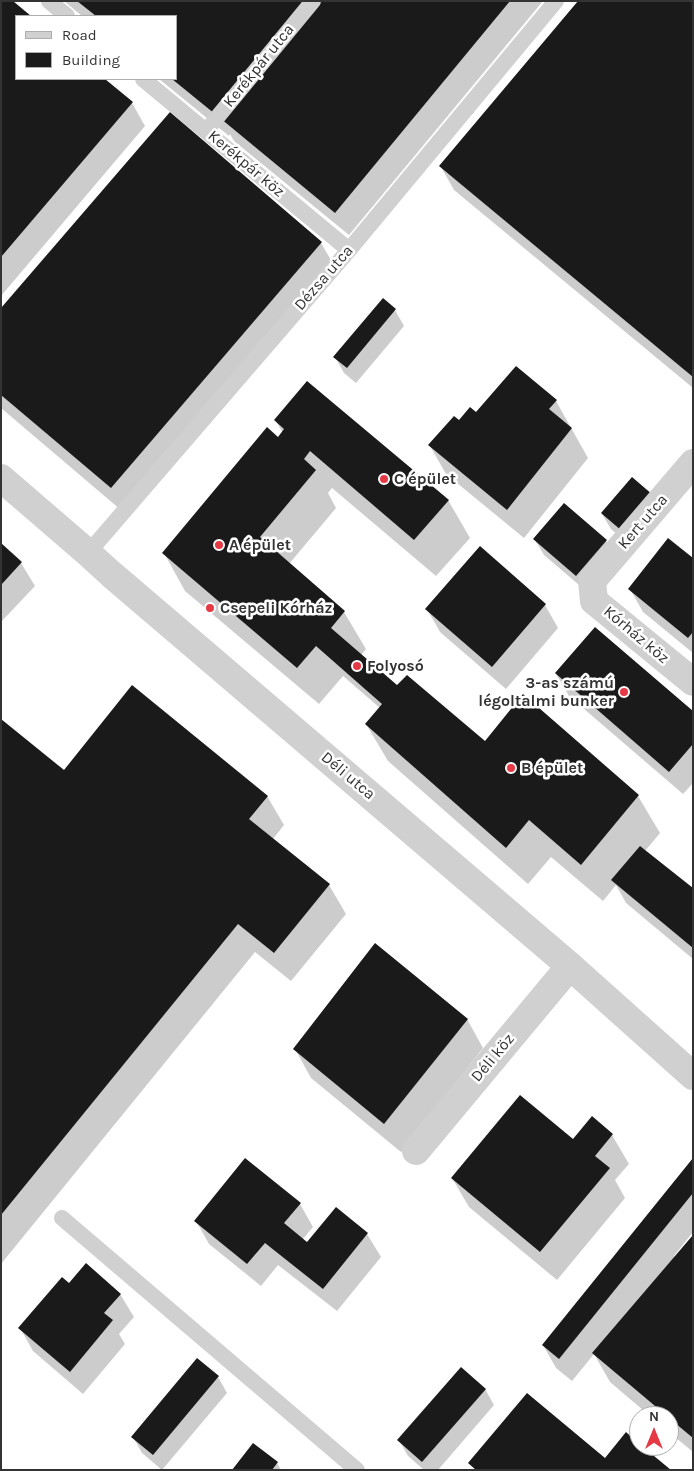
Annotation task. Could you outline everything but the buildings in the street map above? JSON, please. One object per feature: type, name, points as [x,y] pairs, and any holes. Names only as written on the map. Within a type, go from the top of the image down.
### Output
[{"type":"street","name":"Kert utca","points":[[592,581],[693,463]]},
{"type":"street","name":"Déli utca","points":[[1,478],[110,574],[570,966],[693,1076]]},
{"type":"street","name":"Kórház köz","points":[[592,581],[594,601],[693,682]]},
{"type":"street","name":"Déli köz","points":[[416,1151],[570,966]]},
{"type":"lane","points":[[49,1],[66,15]]},
{"type":"lane","name":"Kerékpár utca","points":[[206,131],[313,1]]},
{"type":"lane","name":"Dézsa utca","points":[[88,553],[348,250],[556,1]]},
{"type":"lane","name":"Kerékpár köz","points":[[144,80],[348,250]]},
{"type":"lane","points":[[62,1218],[357,1470]]},
{"type":"place","name":"C épület","points":[[384,479]]},
{"type":"place","name":"A épület","points":[[219,545]]},
{"type":"place","name":"Csepeli Kórház","points":[[210,608]]},
{"type":"place","name":"Folyosó","points":[[357,666]]},
{"type":"place","name":"3-as számú légoltalmi bunker","points":[[624,692]]},
{"type":"place","name":"B épület","points":[[511,768]]}]
